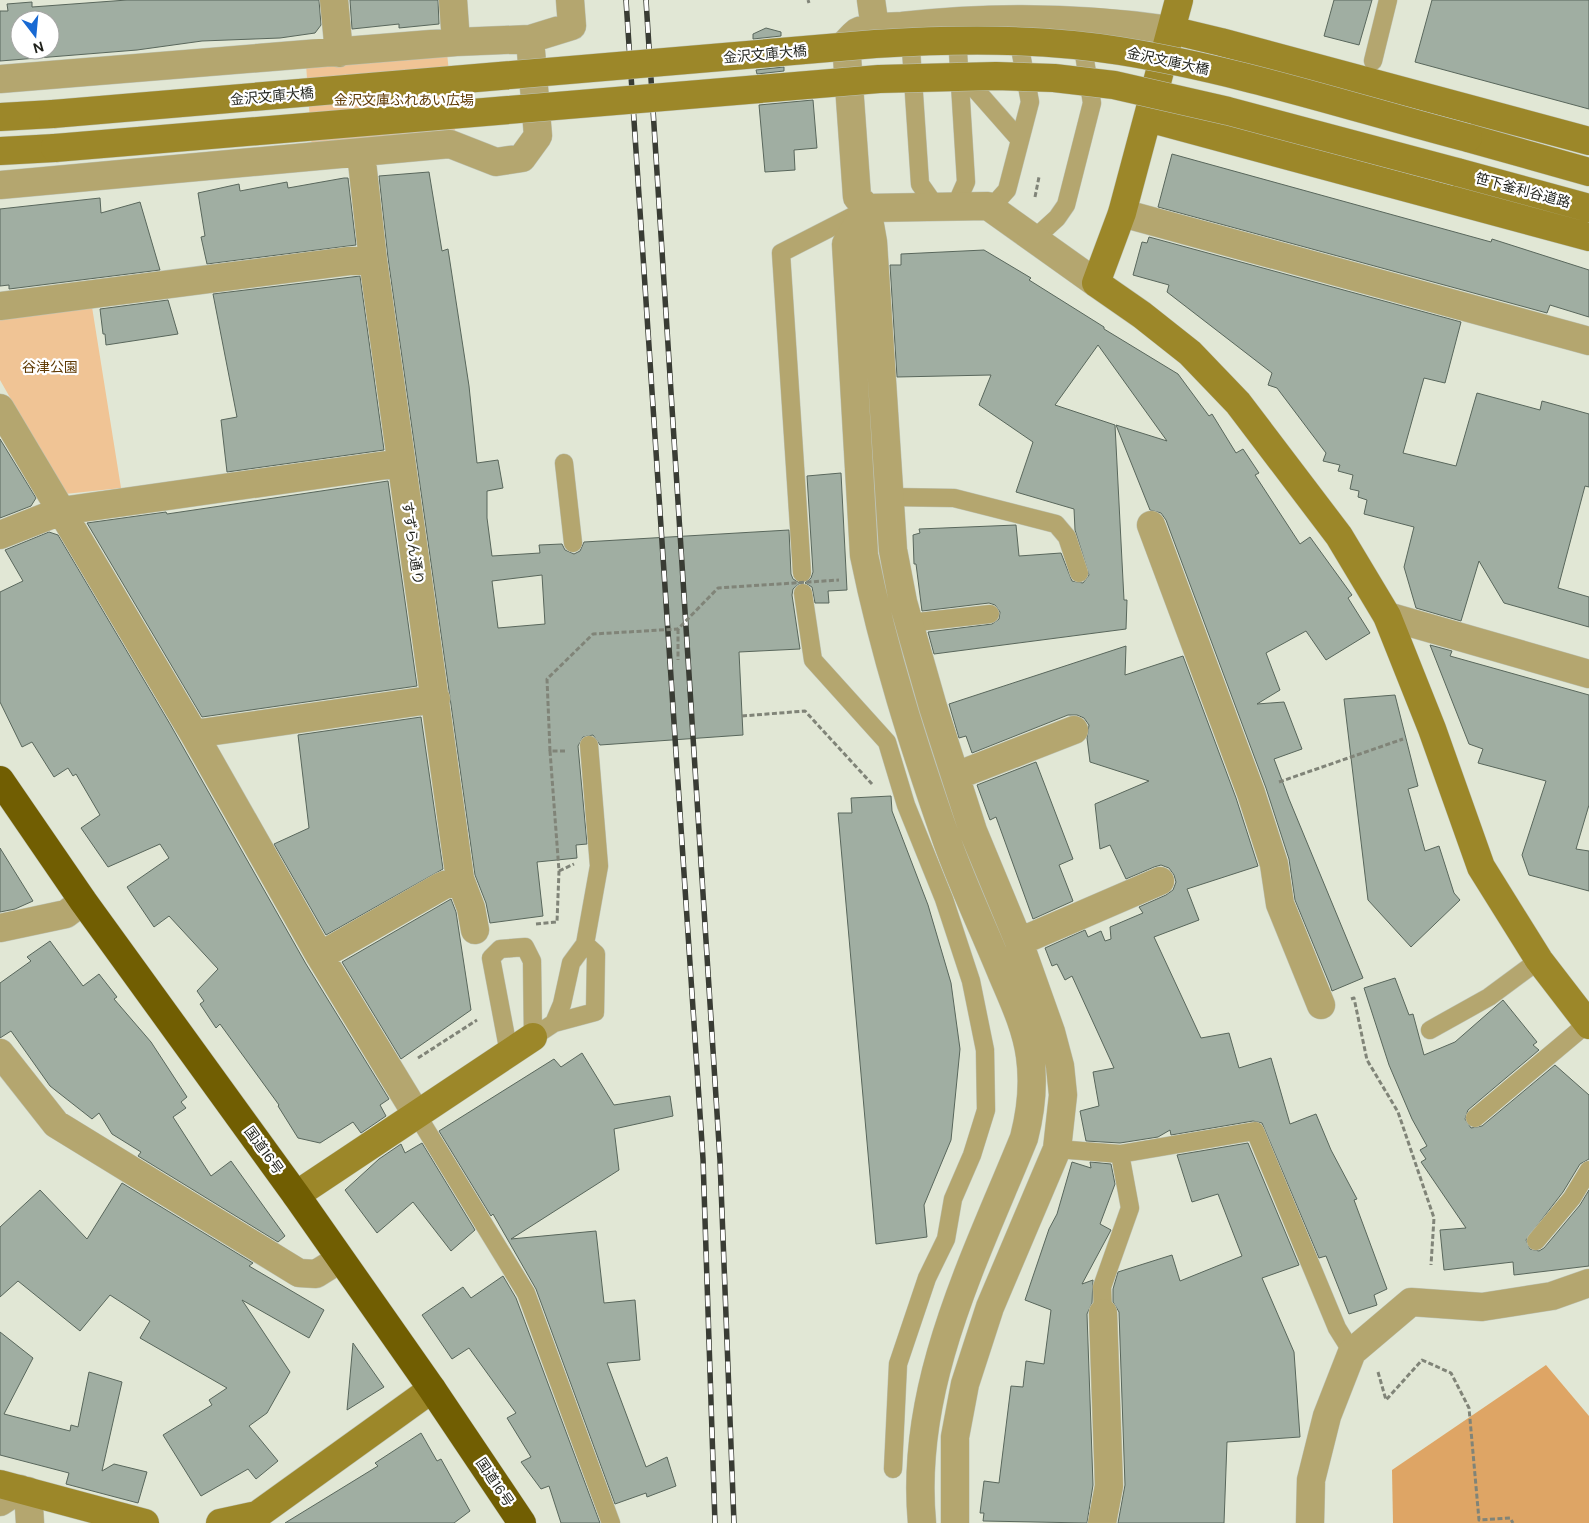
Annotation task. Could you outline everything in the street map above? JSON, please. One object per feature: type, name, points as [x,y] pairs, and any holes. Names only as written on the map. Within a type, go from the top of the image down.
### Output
[{"type":"highway","name":"国道16号","points":[[0,780],[83,901],[296,1195],[432,1389],[522,1523]]},
{"type":"street","points":[[334,0],[339,52]]},
{"type":"street","points":[[453,0],[456,42]]},
{"type":"street","points":[[0,79],[456,42],[530,39],[572,26],[570,0]]},
{"type":"street","points":[[871,0],[875,28]]},
{"type":"street","points":[[1096,283],[1122,213],[1179,0]]},
{"type":"street","points":[[955,1523],[955,1437],[965,1384],[990,1308],[1057,1148],[1062,1120],[1060,1066],[1051,1032],[1019,942],[973,831],[933,708],[909,623],[893,550],[873,242],[867,208],[857,197],[846,43],[857,32],[875,28],[934,22],[1014,18],[1078,21],[1171,30],[1589,141]]},
{"type":"street","points":[[0,185],[450,144],[496,162],[522,158],[538,136],[530,39]]},
{"type":"street","name":"金沢文庫大橋","points":[[0,117],[866,45],[938,40],[996,40],[1059,44],[1176,61],[1589,172]]},
{"type":"street","name":"笹下釜利谷道路","points":[[0,151],[55,148],[879,79],[996,76],[1054,78],[1114,85],[1168,96],[1589,208]]},
{"type":"street","points":[[1148,118],[1589,237]]},
{"type":"street","name":"すずらん通り","points":[[361,153],[372,260],[436,699],[460,879],[472,908],[475,930]]},
{"type":"street","points":[[867,208],[988,206],[1142,315],[1190,353],[1238,403],[1339,536],[1387,616],[1432,729],[1481,866],[1539,960],[1589,1024]]},
{"type":"street","points":[[867,208],[846,244],[864,555],[872,596],[904,717],[948,844],[1019,1012],[1030,1055],[1032,1091],[1030,1117],[1024,1138],[960,1295],[933,1376],[924,1434],[920,1500],[922,1523]]},
{"type":"street","points":[[1122,213],[1589,341]]},
{"type":"street","points":[[0,306],[349,261],[372,260]]},
{"type":"street","points":[[0,408],[194,734],[320,956],[417,1115]]},
{"type":"street","points":[[0,536],[61,511],[401,463]]},
{"type":"street","points":[[1151,525],[1250,793],[1274,864],[1280,904],[1321,1005]]},
{"type":"street","points":[[1387,616],[1589,674]]},
{"type":"street","points":[[194,734],[436,699]]},
{"type":"street","points":[[956,776],[1074,730]]},
{"type":"street","points":[[320,956],[442,886],[460,879]]},
{"type":"street","points":[[1019,942],[1160,881]]},
{"type":"street","points":[[0,928],[66,914],[83,901]]},
{"type":"street","points":[[296,1195],[544,1030]]},
{"type":"street","points":[[0,1053],[56,1124],[299,1273],[316,1274],[340,1259]]},
{"type":"street","points":[[1310,1523],[1311,1480],[1327,1416],[1352,1352],[1411,1302],[1482,1307],[1552,1296],[1589,1283]]},
{"type":"street","points":[[1102,1523],[1109,1486],[1103,1313]]},
{"type":"street","points":[[220,1523],[257,1515],[432,1389]]},
{"type":"street","points":[[12,1492],[30,1523]]},
{"type":"street","points":[[12,1492],[146,1523]]},
{"type":"lane","points":[[1373,61],[1388,0]]},
{"type":"lane","points":[[988,206],[998,200],[1007,190],[1030,102],[1014,18]]},
{"type":"lane","points":[[1034,240],[1057,218],[1066,205],[1092,102],[1078,21]]},
{"type":"lane","points":[[934,22],[958,52],[966,182],[945,207],[920,184],[911,49],[934,22]]},
{"type":"lane","points":[[959,72],[1020,140]]},
{"type":"lane","points":[[802,573],[781,253],[867,208]]},
{"type":"lane","points":[[564,463],[572,543]]},
{"type":"lane","points":[[890,497],[954,498],[1056,524],[1067,537],[1079,573]]},
{"type":"lane","points":[[803,593],[813,660],[887,742],[906,806],[944,899],[971,981],[985,1050],[986,1110],[972,1155],[953,1199],[946,1239],[927,1278],[898,1364],[893,1469]]},
{"type":"lane","points":[[909,623],[990,614]]},
{"type":"lane","points":[[544,1030],[562,1004],[571,963],[585,944],[598,866],[589,745]]},
{"type":"lane","points":[[544,1030],[595,1012],[596,954],[585,944]]},
{"type":"lane","points":[[509,1053],[491,958],[500,950],[525,947],[532,961],[544,1030]]},
{"type":"lane","points":[[1430,1030],[1488,997],[1539,960]]},
{"type":"lane","points":[[1475,1118],[1589,1024]]},
{"type":"lane","points":[[417,1115],[526,1292],[611,1523]]},
{"type":"lane","points":[[1057,1148],[1120,1154],[1255,1130],[1337,1328],[1352,1352]]},
{"type":"lane","points":[[1103,1313],[1102,1287],[1130,1208],[1120,1154]]},
{"type":"lane","points":[[1536,1241],[1572,1198],[1589,1170]]},
{"type":"path","points":[[559,871],[547,680],[570,656],[593,634],[678,629],[718,588],[838,580]]},
{"type":"path","points":[[678,629],[678,660]]},
{"type":"path","points":[[742,716],[805,711],[877,789]]},
{"type":"path","points":[[1311,770],[1432,729]]},
{"type":"path","points":[[1321,1005],[1354,998],[1367,1060],[1398,1112],[1434,1218],[1431,1266]]},
{"type":"path","points":[[1372,1373],[1376,1366],[1386,1400],[1422,1360],[1451,1373],[1469,1408],[1479,1520],[1510,1518],[1513,1523]]},
{"type":"green space","name":"金沢文庫ふれあい広場","points":[[447,53],[456,140],[312,150],[306,64]]},
{"type":"green space","name":"谷津公園","points":[[92,307],[121,488],[65,494],[0,380],[0,317]]},
{"type":"shaded area","points":[[1546,1365],[1589,1416],[1589,1523],[1393,1523],[1392,1470]]},
{"type":"building","points":[[127,0],[319,0],[321,25],[315,33],[280,38],[202,41],[137,50],[60,56],[60,10],[10,10],[10,60],[12,60],[0,61],[0,11],[8,11],[7,4],[32,2],[32,7]]},
{"type":"building","points":[[350,0],[438,0],[439,24],[399,28],[399,24],[352,29]]},
{"type":"building","points":[[1334,0],[1372,0],[1359,45],[1324,36]]},
{"type":"building","points":[[1432,0],[1589,0],[1589,109],[1415,62]]},
{"type":"building","points":[[766,28],[781,32],[781,36],[753,39],[753,34]]},
{"type":"building","points":[[784,67],[784,71],[757,74],[756,70]]},
{"type":"building","points":[[813,100],[817,148],[794,150],[795,170],[765,172],[759,105]]},
{"type":"building","points":[[1172,154],[1491,242],[1492,239],[1589,270],[1589,317],[1550,305],[1547,313],[1158,207]]},
{"type":"building","points":[[429,172],[442,251],[448,249],[469,386],[477,463],[498,460],[503,488],[487,491],[487,518],[492,556],[540,553],[539,545],[562,544],[565,550],[574,554],[580,551],[584,542],[789,530],[791,574],[793,579],[800,583],[793,589],[792,595],[800,649],[739,652],[743,735],[600,745],[593,735],[583,737],[578,746],[587,844],[576,845],[577,858],[537,862],[543,916],[490,923],[486,903],[475,875],[388,258],[379,176]],"holes":[[[542,575],[545,624],[498,628],[492,581]]]},
{"type":"building","points":[[348,178],[356,245],[207,264],[201,237],[205,236],[198,193],[239,184],[240,191],[287,182],[288,188]]},
{"type":"building","points":[[100,198],[101,213],[140,202],[160,270],[9,289],[9,285],[0,286],[0,209]]},
{"type":"building","points":[[1149,237],[1461,322],[1445,383],[1424,378],[1403,453],[1456,466],[1477,393],[1540,410],[1542,401],[1589,414],[1589,487],[1585,486],[1558,588],[1589,597],[1589,627],[1504,603],[1479,561],[1461,621],[1416,608],[1404,567],[1414,527],[1364,514],[1367,500],[1358,497],[1359,491],[1350,489],[1353,475],[1338,471],[1340,465],[1323,461],[1326,453],[1277,388],[1268,385],[1272,373],[1167,292],[1169,285],[1133,275],[1142,242],[1147,243]]},
{"type":"building","points":[[984,250],[1031,278],[1029,280],[1104,327],[1104,329],[1178,374],[1209,416],[1212,414],[1236,453],[1243,449],[1259,473],[1255,475],[1300,544],[1310,537],[1352,595],[1348,598],[1370,633],[1326,660],[1306,631],[1266,653],[1280,690],[1257,704],[1284,702],[1302,749],[1274,759],[1363,978],[1332,991],[1295,900],[1289,859],[1266,788],[1166,520],[1161,513],[1150,510],[1116,425],[1167,441],[1098,345],[1055,405],[1115,425],[1124,600],[1127,600],[1126,629],[934,654],[928,632],[992,624],[999,619],[1000,612],[995,605],[989,603],[922,611],[916,564],[914,564],[913,535],[920,533],[919,529],[1016,525],[1019,556],[1061,553],[1072,581],[1083,583],[1089,575],[1075,530],[1074,509],[1016,492],[1033,442],[979,405],[991,375],[897,377],[890,265],[901,265],[901,254]]},
{"type":"building","points":[[360,276],[384,450],[227,472],[221,420],[237,417],[213,294]]},
{"type":"building","points":[[168,300],[178,334],[106,345],[100,309]]},
{"type":"building","points":[[0,439],[36,498],[31,506],[0,518]]},
{"type":"building","points":[[841,473],[847,590],[828,591],[829,603],[815,603],[812,587],[805,583],[811,578],[813,572],[807,476]]},
{"type":"building","points":[[388,481],[417,686],[202,717],[87,523],[166,512],[167,514]]},
{"type":"building","points":[[49,532],[58,535],[170,724],[306,964],[389,1099],[380,1105],[386,1116],[361,1133],[353,1122],[320,1143],[298,1138],[279,1105],[220,1024],[216,1028],[200,1004],[204,1001],[197,991],[218,969],[169,916],[154,927],[127,887],[169,858],[160,844],[108,867],[81,828],[100,815],[76,774],[73,776],[68,768],[54,777],[32,742],[22,747],[0,702],[0,592],[23,581],[5,550]]},
{"type":"building","points":[[1430,645],[1452,651],[1450,656],[1589,695],[1589,805],[1576,849],[1589,851],[1589,891],[1529,875],[1522,855],[1546,781],[1478,763],[1483,749],[1469,744]]},
{"type":"building","points":[[1126,646],[1125,675],[1183,656],[1236,798],[1258,866],[1187,889],[1199,920],[1154,937],[1201,1038],[1229,1033],[1239,1068],[1271,1058],[1290,1124],[1316,1114],[1331,1150],[1357,1199],[1354,1200],[1387,1289],[1374,1295],[1377,1305],[1349,1314],[1326,1256],[1319,1258],[1262,1123],[1253,1121],[1171,1135],[1170,1130],[1158,1137],[1120,1143],[1086,1141],[1080,1111],[1099,1106],[1093,1072],[1114,1068],[1072,976],[1065,980],[1057,964],[1052,966],[1045,948],[1085,930],[1088,937],[1101,931],[1105,941],[1111,939],[1110,927],[1143,913],[1139,907],[1173,890],[1176,882],[1169,868],[1161,865],[1126,879],[1110,845],[1100,849],[1095,804],[1149,781],[1090,762],[1087,738],[1089,725],[1084,718],[1077,715],[1068,715],[972,753],[966,736],[959,738],[949,704]]},
{"type":"building","points":[[1395,695],[1418,786],[1408,789],[1425,851],[1439,846],[1454,893],[1460,900],[1411,947],[1368,900],[1344,699]]},
{"type":"building","points":[[421,717],[443,869],[326,935],[274,844],[309,828],[298,735]]},
{"type":"building","points":[[1036,762],[1073,859],[1059,865],[1073,901],[1033,919],[996,817],[990,820],[977,785]]},
{"type":"building","points":[[891,796],[892,811],[928,905],[951,983],[960,1049],[951,1140],[924,1205],[927,1237],[876,1244],[838,813],[852,813],[851,798]]},
{"type":"building","points":[[0,848],[33,901],[15,909],[0,912]]},
{"type":"building","points":[[451,899],[456,912],[471,1010],[401,1059],[342,962]]},
{"type":"building","points":[[50,941],[83,986],[99,974],[117,997],[114,999],[151,1042],[187,1097],[181,1102],[186,1108],[173,1117],[211,1176],[231,1161],[285,1236],[278,1242],[138,1156],[141,1152],[112,1134],[99,1113],[92,1119],[50,1086],[11,1031],[0,1038],[0,983],[31,961],[27,957]]},
{"type":"building","points":[[1395,978],[1409,1015],[1413,1014],[1424,1055],[1455,1042],[1503,1000],[1537,1042],[1533,1045],[1539,1050],[1468,1110],[1465,1119],[1471,1128],[1482,1126],[1555,1065],[1589,1095],[1589,1159],[1580,1164],[1563,1192],[1526,1240],[1530,1249],[1539,1251],[1544,1248],[1580,1205],[1589,1190],[1589,1266],[1514,1275],[1513,1262],[1444,1270],[1440,1230],[1466,1228],[1421,1162],[1426,1159],[1420,1150],[1427,1146],[1412,1119],[1389,1065],[1364,988]]},
{"type":"building","points":[[582,1053],[614,1105],[670,1096],[673,1116],[614,1129],[619,1170],[511,1239],[596,1231],[604,1303],[635,1300],[640,1360],[607,1363],[646,1467],[667,1457],[676,1486],[647,1497],[646,1493],[615,1504],[536,1289],[493,1214],[491,1216],[439,1131],[554,1059],[561,1067]]},
{"type":"building","points":[[422,1143],[475,1230],[451,1251],[413,1202],[377,1233],[345,1190],[379,1159],[401,1144],[405,1153]]},
{"type":"building","points":[[1248,1143],[1299,1265],[1262,1278],[1294,1352],[1300,1437],[1227,1442],[1224,1523],[1118,1523],[1125,1485],[1119,1312],[1113,1302],[1113,1289],[1118,1272],[1172,1255],[1180,1281],[1242,1256],[1218,1194],[1192,1202],[1177,1155]]},
{"type":"building","points":[[1072,1162],[1091,1168],[1090,1162],[1111,1164],[1115,1184],[1100,1224],[1111,1230],[1082,1284],[1093,1280],[1092,1303],[1087,1314],[1093,1485],[1087,1523],[983,1521],[984,1513],[980,1513],[984,1481],[999,1483],[1011,1386],[1023,1387],[1026,1361],[1044,1364],[1051,1310],[1025,1300],[1049,1229],[1057,1214]]},
{"type":"building","points":[[122,1183],[253,1263],[249,1266],[324,1310],[309,1338],[242,1300],[290,1372],[267,1413],[249,1426],[278,1461],[256,1479],[248,1469],[201,1496],[163,1435],[212,1405],[209,1400],[227,1388],[140,1338],[150,1321],[110,1295],[80,1331],[18,1281],[0,1297],[0,1227],[40,1190],[87,1239]]},
{"type":"building","points":[[503,1276],[516,1298],[600,1523],[561,1523],[549,1486],[541,1489],[521,1462],[531,1457],[507,1418],[516,1413],[469,1348],[452,1359],[422,1315],[463,1287],[471,1298]]},
{"type":"building","points":[[0,1332],[33,1358],[4,1414],[70,1431],[71,1425],[78,1427],[89,1372],[122,1382],[102,1471],[114,1464],[147,1472],[138,1503],[66,1484],[69,1473],[0,1455]]},
{"type":"building","points":[[353,1343],[384,1387],[347,1410]]},
{"type":"building","points":[[421,1433],[437,1461],[441,1459],[470,1511],[454,1523],[285,1523],[378,1466],[375,1463]]},
{"type":"railway","points":[[626,0],[703,1159],[715,1523]]},
{"type":"railway","points":[[646,0],[720,1160],[734,1523]]}]
